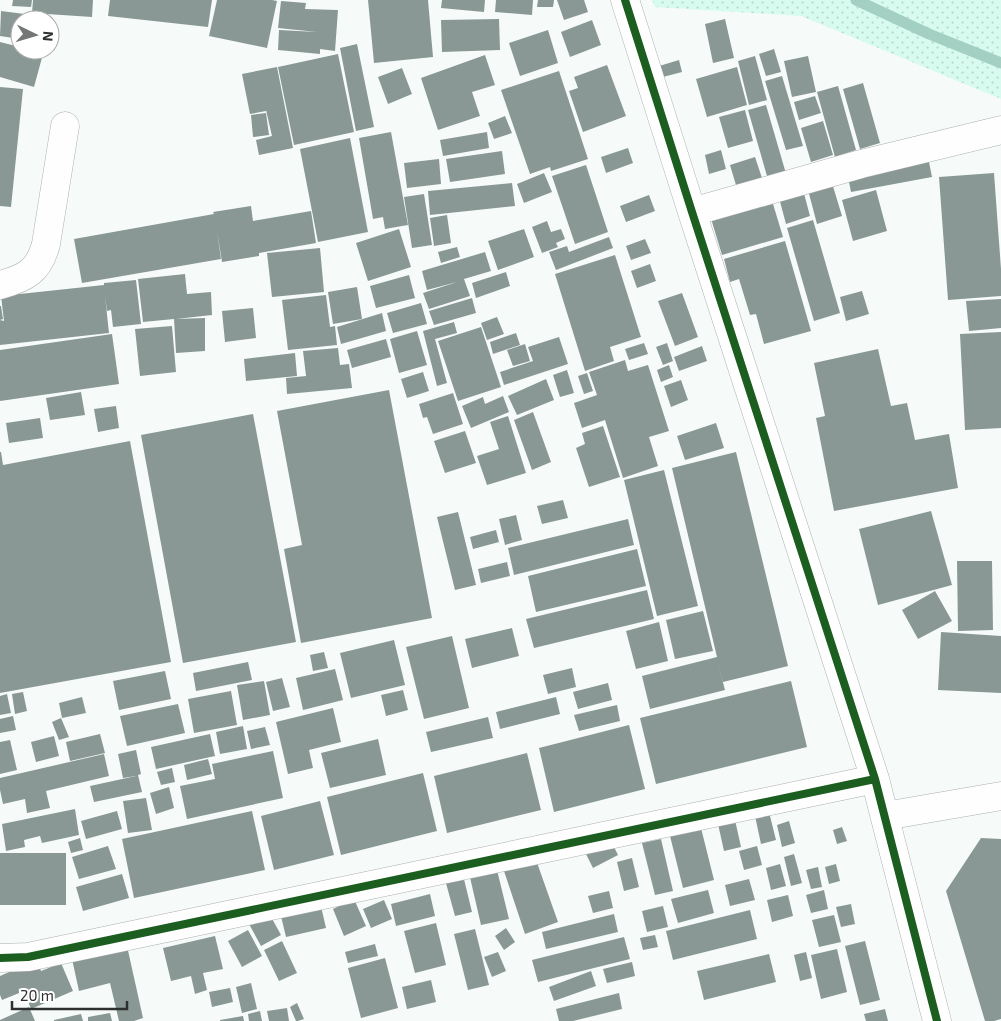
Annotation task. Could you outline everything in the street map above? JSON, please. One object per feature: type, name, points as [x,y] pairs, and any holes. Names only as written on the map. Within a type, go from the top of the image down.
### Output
[{"type":"street","points":[[626,3],[875,779],[937,1021]]},
{"type":"street","points":[[0,285],[16,281],[28,273],[37,266],[43,256],[65,126]]},
{"type":"street","points":[[692,212],[861,164],[1001,130]]},
{"type":"street","points":[[0,958],[38,955],[875,779]]},
{"type":"street","points":[[885,816],[1001,796]]},
{"type":"green space","points":[[652,0],[1001,0],[1001,99],[801,16],[655,7]]},
{"type":"building","points":[[13,0],[32,0],[31,7],[12,6]]},
{"type":"building","points":[[33,0],[93,0],[92,17],[60,15],[60,10],[32,10]]},
{"type":"building","points":[[110,0],[212,0],[208,27],[108,16]]},
{"type":"building","points":[[217,0],[277,1],[267,48],[209,36]]},
{"type":"building","points":[[368,0],[428,0],[433,57],[374,63]]},
{"type":"building","points":[[442,0],[485,0],[484,12],[441,8]]},
{"type":"building","points":[[496,0],[533,0],[532,15],[495,12]]},
{"type":"building","points":[[538,0],[554,0],[553,7],[537,7]]},
{"type":"building","points":[[557,0],[584,0],[588,12],[564,20]]},
{"type":"building","points":[[281,1],[306,3],[305,9],[338,10],[335,51],[320,49],[320,54],[278,50],[279,30],[317,32],[278,28]]},
{"type":"building","points":[[1,11],[10,12],[10,38],[0,36]]},
{"type":"building","points":[[499,19],[500,50],[442,52],[441,20]]},
{"type":"building","points":[[725,19],[734,58],[713,63],[705,24]]},
{"type":"building","points":[[592,20],[601,45],[570,57],[561,32]]},
{"type":"building","points":[[548,30],[558,63],[520,76],[509,43]]},
{"type":"building","points":[[0,42],[10,44],[10,60],[41,60],[34,87],[0,77]]},
{"type":"building","points":[[357,44],[374,127],[356,131],[340,48]]},
{"type":"building","points":[[774,49],[781,72],[766,76],[759,54]]},
{"type":"building","points":[[338,54],[354,132],[294,145],[278,67]]},
{"type":"building","points":[[485,55],[495,85],[472,92],[480,116],[438,130],[421,78]]},
{"type":"building","points":[[755,56],[767,100],[749,105],[738,61]]},
{"type":"building","points":[[808,56],[816,92],[792,97],[784,61]]},
{"type":"building","points":[[679,60],[682,72],[659,78],[656,67]]},
{"type":"building","points":[[607,65],[626,116],[583,132],[569,91],[578,88],[574,77]]},
{"type":"building","points":[[277,67],[293,148],[259,155],[256,140],[272,136],[266,110],[250,114],[242,74]]},
{"type":"building","points":[[737,67],[747,105],[707,117],[696,79]]},
{"type":"building","points":[[402,68],[412,94],[388,104],[378,77]]},
{"type":"building","points":[[559,71],[588,159],[551,171],[550,167],[530,174],[501,90]]},
{"type":"building","points":[[782,76],[803,146],[786,150],[765,81]]},
{"type":"building","points":[[863,83],[880,143],[860,149],[843,89]]},
{"type":"building","points":[[838,86],[856,150],[835,157],[817,92]]},
{"type":"building","points":[[0,87],[23,89],[11,207],[0,206]]},
{"type":"building","points":[[815,96],[821,113],[799,120],[794,102]]},
{"type":"building","points":[[766,105],[787,177],[769,183],[748,110]]},
{"type":"building","points":[[745,110],[753,141],[728,148],[719,117]]},
{"type":"building","points":[[266,113],[269,135],[253,137],[251,115]]},
{"type":"building","points":[[505,116],[512,133],[494,139],[488,123]]},
{"type":"building","points":[[823,121],[833,155],[811,162],[801,128]]},
{"type":"building","points":[[391,132],[408,225],[385,229],[383,217],[373,219],[359,138]]},
{"type":"building","points":[[487,132],[489,148],[443,156],[440,140]]},
{"type":"building","points":[[350,138],[368,232],[318,242],[300,149]]},
{"type":"building","points":[[628,148],[633,163],[606,173],[601,157]]},
{"type":"building","points":[[721,150],[726,169],[709,174],[705,155]]},
{"type":"building","points":[[502,151],[505,174],[450,182],[446,159]]},
{"type":"building","points":[[755,157],[764,184],[738,192],[730,165]]},
{"type":"building","points":[[928,157],[932,177],[851,192],[847,172]]},
{"type":"building","points":[[439,159],[441,184],[407,188],[404,163]]},
{"type":"building","points":[[586,165],[608,232],[575,244],[552,176]]},
{"type":"building","points":[[544,173],[552,192],[524,203],[517,184]]},
{"type":"building","points":[[994,173],[1001,269],[1001,296],[948,300],[939,177]]},
{"type":"building","points":[[512,183],[515,206],[430,215],[428,191]]},
{"type":"building","points":[[832,183],[842,216],[817,224],[808,190]]},
{"type":"building","points":[[802,186],[810,216],[786,224],[778,194]]},
{"type":"building","points":[[876,190],[887,231],[853,241],[842,200]]},
{"type":"building","points":[[424,194],[432,245],[412,248],[404,197]]},
{"type":"building","points":[[770,194],[783,237],[722,255],[709,212]]},
{"type":"building","points":[[649,195],[655,211],[626,222],[620,206]]},
{"type":"building","points":[[251,206],[253,221],[311,211],[316,243],[222,262],[217,231],[221,259],[82,283],[74,239]]},
{"type":"building","points":[[447,215],[451,243],[434,246],[430,218]]},
{"type":"building","points":[[813,220],[840,313],[814,321],[787,228]]},
{"type":"building","points":[[547,221],[551,232],[561,229],[565,239],[556,243],[558,247],[542,253],[532,227]]},
{"type":"building","points":[[399,229],[411,267],[368,281],[356,243]]},
{"type":"building","points":[[524,229],[534,257],[498,270],[488,241]]},
{"type":"building","points":[[609,237],[613,248],[556,270],[549,252],[567,246],[569,252]]},
{"type":"building","points":[[645,239],[651,253],[631,260],[626,246]]},
{"type":"building","points":[[785,241],[811,331],[764,344],[756,314],[750,315],[739,279],[730,282],[724,259]]},
{"type":"building","points":[[457,247],[460,257],[441,263],[438,252]]},
{"type":"building","points":[[320,248],[324,292],[272,297],[267,253]]},
{"type":"building","points":[[485,252],[491,271],[464,279],[470,296],[429,309],[423,293],[457,282],[427,290],[422,271]]},
{"type":"building","points":[[615,255],[641,337],[610,347],[614,361],[585,371],[555,274]]},
{"type":"building","points":[[650,264],[656,281],[637,288],[631,271]]},
{"type":"building","points":[[506,272],[510,286],[476,298],[472,283]]},
{"type":"building","points":[[185,274],[187,294],[211,292],[212,315],[176,319],[205,318],[205,351],[176,353],[174,319],[143,322],[138,279]]},
{"type":"building","points":[[409,275],[415,298],[376,308],[370,286]]},
{"type":"building","points":[[136,280],[141,324],[113,327],[111,310],[107,311],[105,296],[109,333],[0,345],[0,320],[4,321],[1,296]]},
{"type":"building","points":[[357,287],[362,319],[333,324],[328,292]]},
{"type":"building","points":[[862,291],[869,314],[846,321],[840,297]]},
{"type":"building","points":[[682,293],[698,337],[675,346],[658,301]]},
{"type":"building","points":[[326,295],[330,327],[335,326],[337,345],[288,350],[282,300]]},
{"type":"building","points":[[472,298],[476,313],[434,325],[429,311]]},
{"type":"building","points":[[1001,299],[1001,328],[969,331],[966,301]]},
{"type":"building","points":[[421,303],[427,324],[393,333],[387,313]]},
{"type":"building","points":[[0,306],[3,319],[0,320]]},
{"type":"building","points":[[253,308],[256,338],[225,342],[222,311]]},
{"type":"building","points":[[382,313],[386,331],[341,344],[337,327]]},
{"type":"building","points":[[497,317],[504,334],[487,340],[481,323]]},
{"type":"building","points":[[454,322],[457,333],[435,339],[447,383],[437,386],[423,331]]},
{"type":"building","points":[[172,326],[176,372],[140,376],[135,329]]},
{"type":"building","points":[[481,327],[501,387],[458,401],[438,341]]},
{"type":"building","points":[[417,331],[427,365],[399,373],[390,339]]},
{"type":"building","points":[[1001,332],[1001,428],[965,430],[960,334]]},
{"type":"building","points":[[516,333],[520,345],[493,354],[490,342]]},
{"type":"building","points":[[112,334],[119,384],[0,401],[0,350]]},
{"type":"building","points":[[559,337],[568,364],[504,385],[500,372],[533,361],[528,347]]},
{"type":"building","points":[[386,339],[391,357],[352,368],[347,350]]},
{"type":"building","points":[[644,343],[648,354],[629,360],[625,349]]},
{"type":"building","points":[[667,343],[673,361],[663,365],[656,347]]},
{"type":"building","points":[[525,344],[530,361],[513,366],[507,350]]},
{"type":"building","points":[[702,346],[707,361],[679,371],[674,357]]},
{"type":"building","points":[[338,348],[340,365],[349,364],[352,388],[287,394],[286,378],[306,376],[303,351]]},
{"type":"building","points":[[878,349],[891,406],[907,403],[915,440],[949,434],[958,488],[834,511],[816,418],[825,416],[814,363]]},
{"type":"building","points":[[295,353],[297,376],[246,381],[244,359]]},
{"type":"building","points":[[625,360],[628,371],[648,365],[669,431],[649,437],[658,466],[623,478],[605,420],[582,428],[574,403],[597,395],[589,372]]},
{"type":"building","points":[[669,365],[673,377],[661,382],[657,370]]},
{"type":"building","points":[[567,370],[574,393],[560,397],[553,375]]},
{"type":"building","points":[[423,372],[429,391],[407,398],[401,379]]},
{"type":"building","points":[[587,373],[593,391],[584,394],[578,376]]},
{"type":"building","points":[[546,379],[554,400],[517,415],[508,396]]},
{"type":"building","points":[[681,380],[688,400],[671,407],[664,386]]},
{"type":"building","points":[[389,390],[432,618],[301,643],[284,549],[302,545],[277,411]]},
{"type":"building","points":[[81,392],[85,415],[50,420],[46,398]]},
{"type":"building","points":[[453,393],[463,424],[433,434],[427,417],[423,418],[419,404]]},
{"type":"building","points":[[503,396],[509,412],[471,428],[462,406],[483,397],[485,404]]},
{"type":"building","points":[[116,406],[119,428],[98,432],[94,409]]},
{"type":"building","points":[[533,412],[551,462],[532,470],[514,420]]},
{"type":"building","points":[[253,414],[296,642],[183,663],[141,435]]},
{"type":"building","points":[[508,416],[526,473],[487,485],[477,456],[499,449],[490,422]]},
{"type":"building","points":[[40,418],[43,438],[9,443],[6,423]]},
{"type":"building","points":[[716,423],[724,448],[685,460],[677,436]]},
{"type":"building","points":[[603,426],[620,477],[589,487],[576,448],[585,444],[582,433]]},
{"type":"building","points":[[465,431],[476,463],[445,473],[434,441]]},
{"type":"building","points":[[130,441],[171,662],[0,693],[0,452],[3,465]]},
{"type":"building","points":[[736,452],[788,666],[723,682],[718,664],[725,690],[650,709],[642,676],[717,657],[672,468]]},
{"type":"building","points":[[664,470],[698,606],[657,616],[624,480]]},
{"type":"building","points":[[563,500],[568,518],[542,524],[537,506]]},
{"type":"building","points":[[931,511],[952,585],[878,605],[859,529]]},
{"type":"building","points":[[458,512],[476,585],[455,590],[437,517]]},
{"type":"building","points":[[516,515],[522,540],[505,545],[499,519]]},
{"type":"building","points":[[628,519],[634,545],[514,575],[508,548]]},
{"type":"building","points":[[496,530],[499,542],[473,549],[470,537]]},
{"type":"building","points":[[637,549],[646,586],[536,612],[528,576]]},
{"type":"building","points":[[957,561],[992,561],[993,630],[958,631]]},
{"type":"building","points":[[507,562],[510,576],[481,583],[478,569]]},
{"type":"building","points":[[647,590],[654,619],[534,648],[526,619]]},
{"type":"building","points":[[935,591],[952,621],[918,639],[902,610]]},
{"type":"building","points":[[703,611],[713,651],[675,659],[666,620]]},
{"type":"building","points":[[659,622],[668,661],[636,669],[626,631]]},
{"type":"building","points":[[512,628],[519,656],[472,668],[465,639]]},
{"type":"building","points":[[941,632],[1001,636],[1001,693],[938,690]]},
{"type":"building","points":[[452,636],[469,708],[424,719],[406,647]]},
{"type":"building","points":[[394,640],[405,685],[351,698],[340,653]]},
{"type":"building","points":[[324,652],[328,668],[313,671],[310,655]]},
{"type":"building","points":[[248,662],[252,680],[196,691],[193,673]]},
{"type":"building","points":[[572,668],[576,687],[548,694],[543,675]]},
{"type":"building","points":[[335,669],[343,700],[303,710],[296,678]]},
{"type":"building","points":[[165,671],[171,699],[119,710],[113,681]]},
{"type":"building","points":[[282,678],[290,707],[273,711],[266,682]]},
{"type":"building","points":[[264,681],[270,715],[243,720],[237,685]]},
{"type":"building","points":[[791,681],[807,747],[656,784],[640,718]]},
{"type":"building","points":[[608,683],[612,700],[578,709],[573,692]]},
{"type":"building","points":[[403,690],[408,710],[386,716],[381,695]]},
{"type":"building","points":[[231,691],[237,725],[194,733],[188,699]]},
{"type":"building","points":[[23,692],[27,711],[15,714],[12,694]]},
{"type":"building","points":[[7,694],[11,713],[0,715],[0,696]]},
{"type":"building","points":[[82,697],[86,713],[62,718],[59,703]]},
{"type":"building","points":[[556,697],[560,714],[500,729],[496,712]]},
{"type":"building","points":[[178,704],[185,733],[127,746],[120,716]]},
{"type":"building","points":[[617,705],[620,721],[579,731],[574,715]]},
{"type":"building","points":[[333,708],[341,742],[309,750],[313,768],[288,774],[276,722]]},
{"type":"building","points":[[13,716],[16,730],[0,733],[0,719]]},
{"type":"building","points":[[488,717],[493,738],[431,752],[426,732]]},
{"type":"building","points":[[61,718],[69,737],[59,740],[52,722]]},
{"type":"building","points":[[629,725],[645,789],[554,812],[539,748]]},
{"type":"building","points":[[243,726],[247,749],[220,754],[216,732]]},
{"type":"building","points":[[265,727],[270,745],[251,749],[247,731]]},
{"type":"building","points":[[100,734],[105,753],[70,761],[66,742]]},
{"type":"building","points":[[210,734],[215,756],[156,769],[151,747]]},
{"type":"building","points":[[54,736],[59,756],[36,762],[31,742]]},
{"type":"building","points":[[378,739],[386,775],[330,788],[321,753]]},
{"type":"building","points":[[10,740],[17,770],[0,774],[0,742]]},
{"type":"building","points":[[136,750],[141,774],[138,775],[142,792],[94,802],[90,786],[136,776],[123,778],[118,754]]},
{"type":"building","points":[[273,751],[283,798],[187,819],[180,786],[215,779],[212,764]]},
{"type":"building","points":[[527,753],[541,810],[447,833],[434,776]]},
{"type":"building","points":[[104,754],[109,776],[46,791],[50,808],[27,813],[25,799],[3,804],[0,778]]},
{"type":"building","points":[[208,759],[212,774],[187,780],[184,765]]},
{"type":"building","points":[[172,768],[175,782],[161,785],[157,772]]},
{"type":"building","points":[[423,773],[437,831],[341,855],[327,797]]},
{"type":"building","points":[[169,787],[174,808],[156,814],[150,793]]},
{"type":"building","points":[[146,798],[152,830],[128,833],[123,801]]},
{"type":"building","points":[[320,801],[334,855],[274,870],[261,816]]},
{"type":"building","points":[[75,809],[79,835],[42,843],[40,836],[24,840],[25,847],[6,851],[2,824]]},
{"type":"building","points":[[117,811],[122,829],[86,839],[81,821]]},
{"type":"building","points":[[252,811],[265,870],[134,898],[122,839]]},
{"type":"building","points":[[769,812],[776,840],[761,844],[755,816]]},
{"type":"building","points":[[735,820],[741,847],[724,851],[718,824]]},
{"type":"building","points":[[789,821],[795,843],[782,847],[777,825]]},
{"type":"building","points":[[842,827],[847,841],[837,844],[833,830]]},
{"type":"building","points":[[701,828],[714,880],[683,888],[670,836]]},
{"type":"building","points":[[80,838],[83,850],[71,853],[68,842]]},
{"type":"building","points":[[981,838],[1001,839],[1001,1019],[994,1021],[985,1021],[946,891]]},
{"type":"building","points":[[610,839],[618,855],[593,868],[585,852]]},
{"type":"building","points":[[661,839],[673,891],[655,895],[642,843]]},
{"type":"building","points":[[108,846],[116,869],[79,879],[72,857]]},
{"type":"building","points":[[757,846],[762,865],[744,870],[739,851]]},
{"type":"building","points":[[0,853],[66,853],[66,905],[0,905]]},
{"type":"building","points":[[794,854],[802,883],[791,886],[784,857]]},
{"type":"building","points":[[535,857],[558,922],[525,934],[503,868]]},
{"type":"building","points":[[632,858],[639,887],[624,891],[617,862]]},
{"type":"building","points":[[780,864],[786,886],[771,890],[766,868]]},
{"type":"building","points":[[836,864],[840,881],[829,884],[825,867]]},
{"type":"building","points":[[496,866],[509,919],[481,925],[469,873]]},
{"type":"building","points":[[818,867],[822,887],[811,889],[806,870]]},
{"type":"building","points":[[462,871],[472,912],[455,916],[444,876]]},
{"type":"building","points":[[122,874],[129,898],[83,911],[76,887]]},
{"type":"building","points":[[749,879],[755,900],[730,906],[725,885]]},
{"type":"building","points":[[708,890],[714,913],[678,923],[671,899]]},
{"type":"building","points":[[824,890],[828,909],[811,913],[806,895]]},
{"type":"building","points":[[609,891],[613,908],[593,913],[588,896]]},
{"type":"building","points":[[430,894],[435,916],[396,926],[391,904]]},
{"type":"building","points":[[788,895],[793,916],[772,922],[767,900]]},
{"type":"building","points":[[354,899],[366,926],[344,936],[333,909]]},
{"type":"building","points":[[384,900],[392,919],[371,928],[363,909]]},
{"type":"building","points":[[320,902],[326,928],[286,937],[280,912]]},
{"type":"building","points":[[851,904],[855,924],[841,927],[836,907]]},
{"type":"building","points":[[663,906],[668,927],[647,932],[642,911]]},
{"type":"building","points":[[750,910],[757,939],[673,960],[666,931]]},
{"type":"building","points":[[269,913],[281,935],[261,946],[249,924]]},
{"type":"building","points":[[614,914],[618,932],[546,949],[542,932]]},
{"type":"building","points":[[834,915],[841,942],[819,947],[812,920]]},
{"type":"building","points":[[436,923],[446,965],[415,973],[404,931]]},
{"type":"building","points":[[506,928],[515,942],[504,950],[495,936]]},
{"type":"building","points":[[475,929],[489,985],[468,990],[454,934]]},
{"type":"building","points":[[248,930],[262,956],[242,967],[228,941]]},
{"type":"building","points":[[655,935],[658,947],[643,950],[640,938]]},
{"type":"building","points":[[215,936],[223,969],[203,973],[207,990],[195,994],[191,976],[171,981],[163,948]]},
{"type":"building","points":[[624,937],[630,959],[538,982],[532,960]]},
{"type":"building","points":[[282,941],[297,973],[279,981],[264,950]]},
{"type":"building","points":[[865,941],[880,1000],[860,1005],[845,946]]},
{"type":"building","points":[[375,944],[378,956],[348,963],[345,952]]},
{"type":"building","points":[[127,946],[143,1018],[134,1021],[119,1021],[110,983],[79,991],[72,959]]},
{"type":"building","points":[[837,949],[847,992],[821,999],[811,955]]},
{"type":"building","points":[[498,952],[506,971],[492,977],[484,957]]},
{"type":"building","points":[[806,952],[812,978],[800,981],[794,955]]},
{"type":"building","points":[[769,954],[776,982],[704,1000],[697,971]]},
{"type":"building","points":[[385,958],[398,1008],[361,1018],[348,968]]},
{"type":"building","points":[[37,960],[41,971],[61,963],[73,991],[31,1009],[24,991],[2,1000],[0,995],[0,976]]},
{"type":"building","points":[[632,962],[635,976],[607,983],[603,969]]},
{"type":"building","points":[[591,971],[596,986],[554,1001],[549,987]]},
{"type":"building","points":[[431,980],[436,1002],[407,1009],[402,987]]},
{"type":"building","points":[[251,983],[257,1009],[242,1013],[236,987]]},
{"type":"building","points":[[230,988],[233,1002],[212,1007],[209,992]]},
{"type":"building","points":[[619,993],[622,1009],[573,1021],[559,1021],[556,1009]]},
{"type":"building","points":[[297,1003],[304,1019],[296,1021],[290,1007]]},
{"type":"building","points":[[29,1007],[35,1021],[0,1021],[0,1020]]},
{"type":"building","points":[[287,1008],[289,1021],[269,1021],[267,1011]]},
{"type":"building","points":[[885,1009],[888,1021],[866,1021],[864,1014]]},
{"type":"building","points":[[260,1011],[262,1021],[249,1021],[248,1014]]},
{"type":"building","points":[[110,1013],[112,1021],[88,1021],[88,1017]]},
{"type":"building","points":[[81,1014],[83,1021],[54,1021],[54,1020]]},
{"type":"building","points":[[243,1016],[244,1021],[220,1021],[220,1020]]},
{"type":"waterway","points":[[856,0],[929,34],[1001,63]]},
{"type":"cycle path","points":[[625,0],[875,779],[937,1021]]},
{"type":"cycle path","points":[[0,958],[28,957],[875,779]]}]
